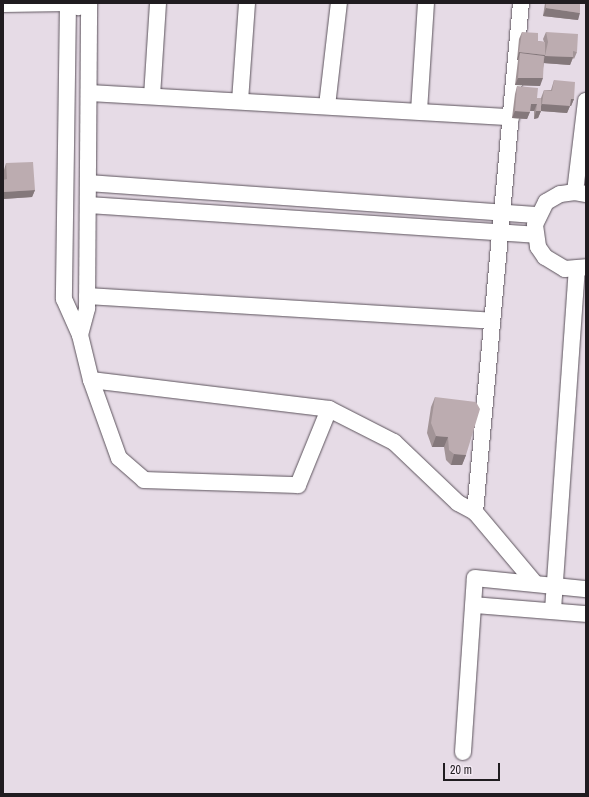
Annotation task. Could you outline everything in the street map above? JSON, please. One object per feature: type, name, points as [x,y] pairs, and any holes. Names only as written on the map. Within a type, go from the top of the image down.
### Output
[{"type":"street","points":[[68,3],[64,299],[80,335],[91,380],[119,458],[144,480],[298,485],[329,409]]},
{"type":"street","points":[[3,4],[68,3],[89,7],[88,296],[87,308],[80,335]]},
{"type":"street","points":[[152,96],[158,3]]},
{"type":"street","points":[[240,101],[247,3]]},
{"type":"street","points":[[327,106],[339,3]]},
{"type":"street","points":[[419,111],[426,3]]},
{"type":"street","points":[[475,512],[521,3]]},
{"type":"street","points":[[89,93],[511,116]]},
{"type":"street","points":[[552,610],[581,268],[554,264],[545,257],[535,236],[538,215],[546,202],[560,194],[581,193],[586,101]]},
{"type":"street","points":[[89,183],[538,215]]},
{"type":"street","points":[[89,205],[535,236]]},
{"type":"street","points":[[88,296],[492,321]]},
{"type":"street","points":[[91,380],[329,409],[394,442],[458,503],[475,512],[534,582]]},
{"type":"street","points":[[463,752],[475,578],[534,582],[586,589]]},
{"type":"street","points":[[474,606],[552,610],[586,614]]},
{"type":"building","points":[[546,3],[580,3],[580,13],[546,8]]},
{"type":"building","points":[[522,32],[538,33],[538,41],[545,42],[545,55],[519,52]]},
{"type":"building","points":[[546,32],[578,34],[577,52],[573,51],[573,57],[545,56],[548,42]]},
{"type":"building","points":[[520,53],[544,56],[543,78],[518,78]]},
{"type":"building","points":[[554,80],[575,82],[574,99],[571,99],[570,106],[542,104],[544,90],[552,91]]},
{"type":"building","points":[[517,86],[538,88],[537,98],[541,98],[541,111],[536,111],[537,104],[531,104],[530,112],[515,111]]},
{"type":"building","points":[[33,162],[35,190],[3,192],[3,180],[7,179],[6,163]]},
{"type":"building","points":[[435,397],[476,402],[480,409],[466,455],[454,454],[449,450],[448,437],[436,436],[431,423]]}]
